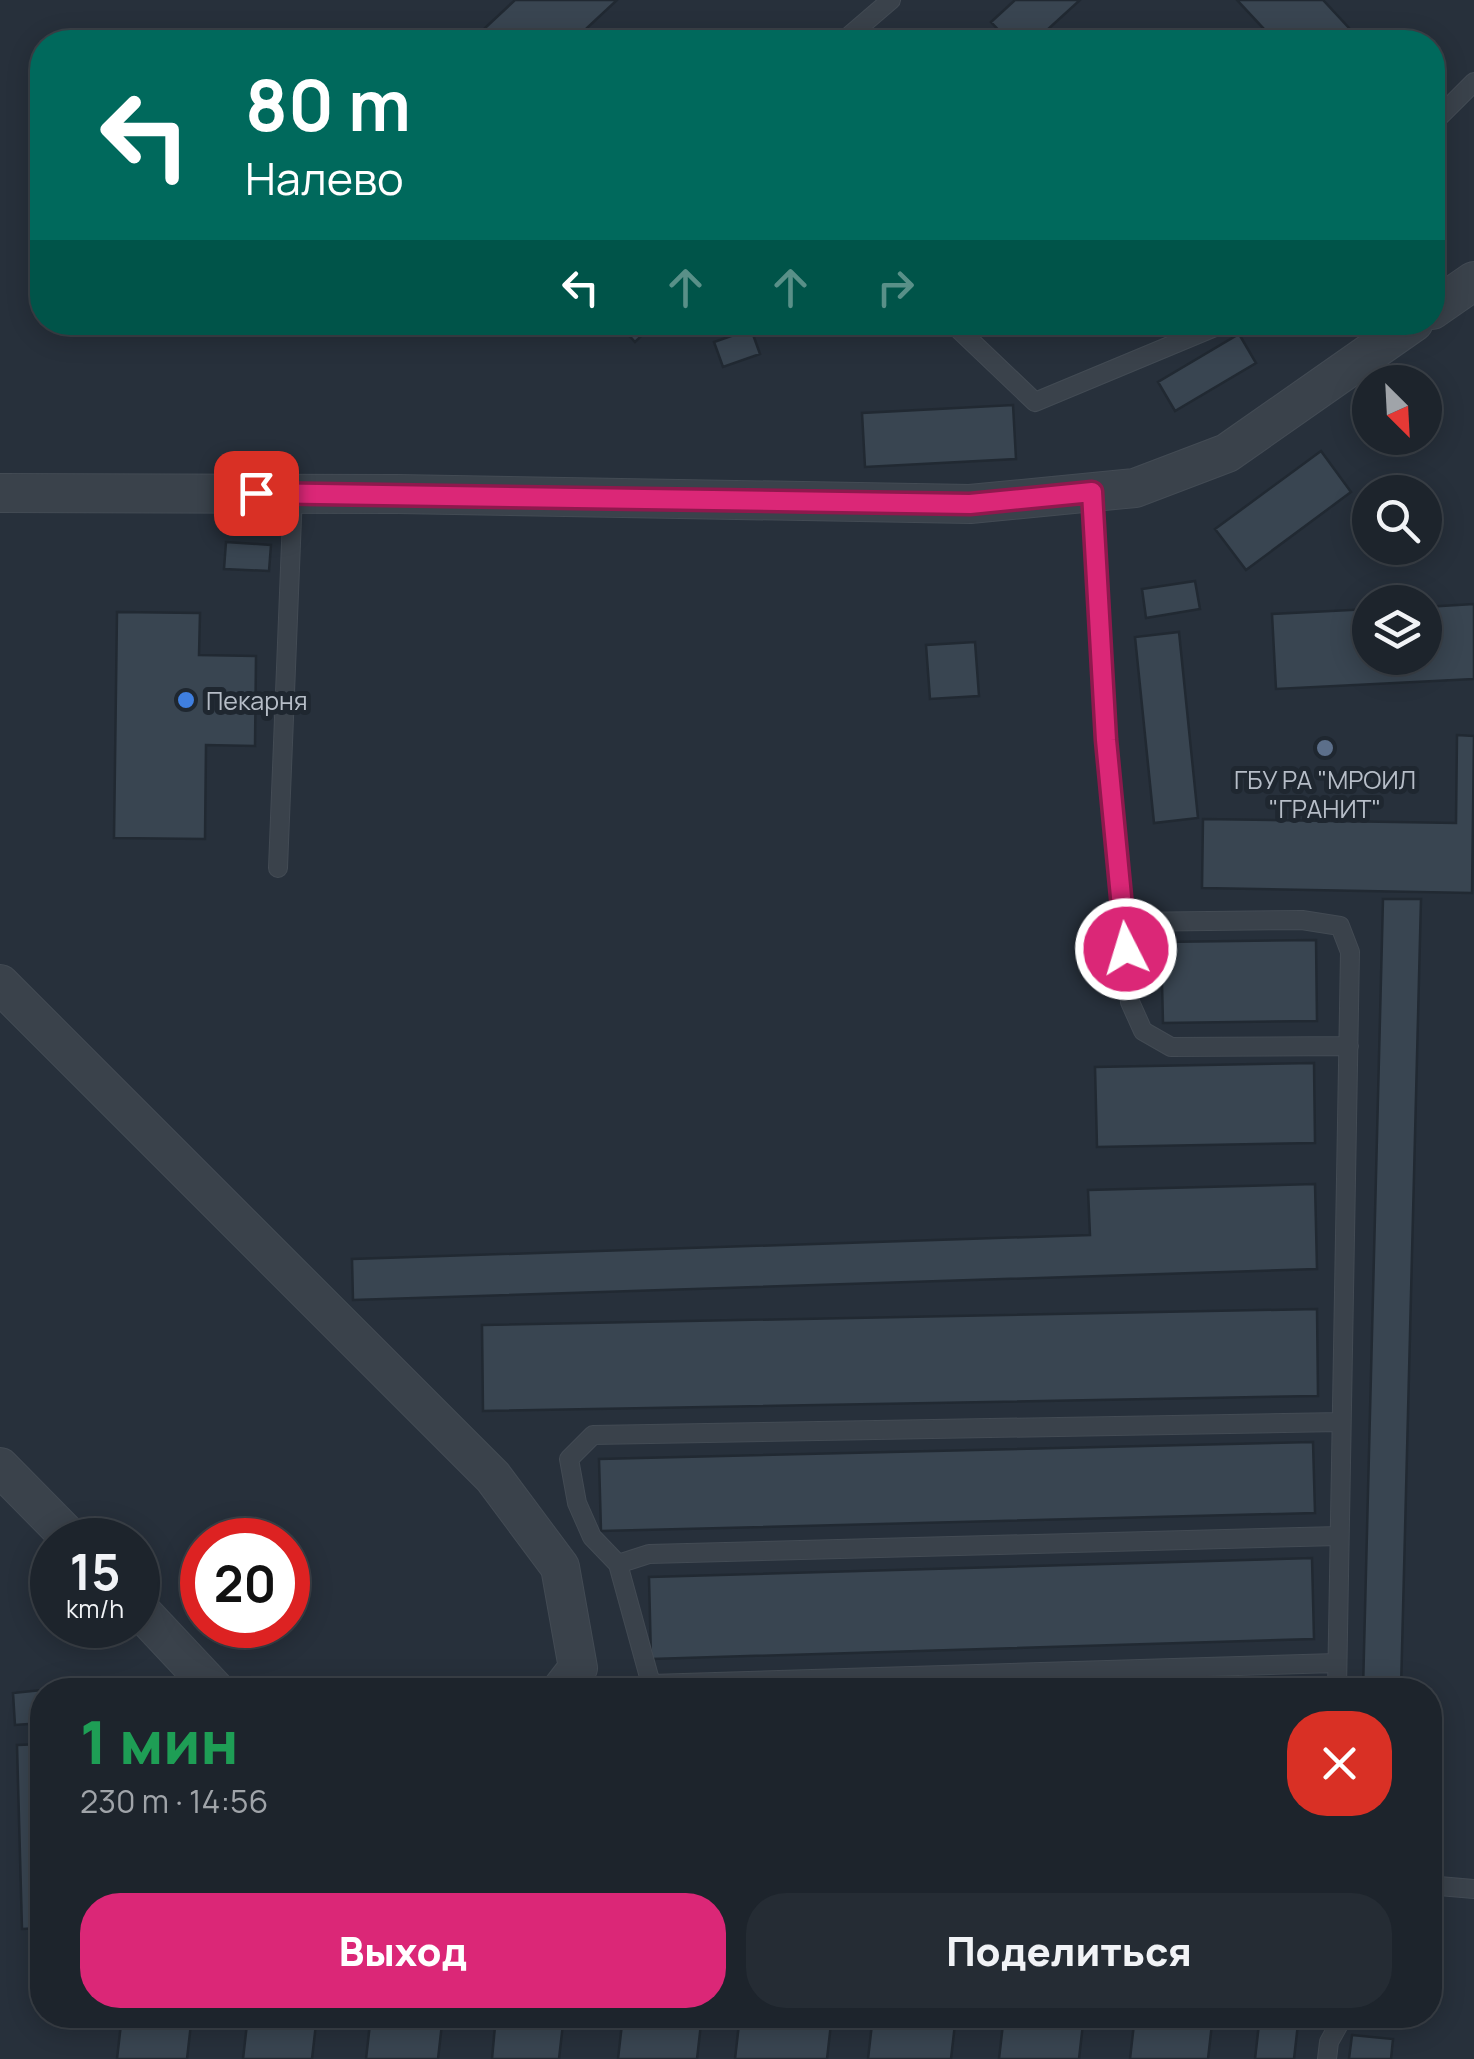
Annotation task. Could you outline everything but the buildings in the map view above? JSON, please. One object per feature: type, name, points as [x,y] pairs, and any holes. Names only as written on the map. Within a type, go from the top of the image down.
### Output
[{"type":"street","points":[[1445,301],[1474,280]]},
{"type":"street","points":[[0,493],[293,493],[970,504],[1135,488],[1227,452],[1395,335]]},
{"type":"street","points":[[0,984],[492,1477],[560,1567],[578,1668],[570,1678]]},
{"type":"street","points":[[0,1467],[50,1518]]},
{"type":"street","points":[[160,1631],[204,1678]]},
{"type":"lane","points":[[856,30],[891,0]]},
{"type":"lane","points":[[1445,111],[1474,82]]},
{"type":"lane","points":[[964,335],[1034,402],[1196,335]]},
{"type":"lane","points":[[1092,492],[1106,740],[1130,1002],[1142,1031],[1171,1047],[1349,1046]]},
{"type":"lane","points":[[278,868],[293,493]]},
{"type":"lane","points":[[1124,922],[1302,920],[1340,926],[1350,952],[1337,1678]]},
{"type":"lane","points":[[647,1678],[618,1564],[592,1537],[576,1503],[569,1458],[593,1436],[1340,1422]]},
{"type":"lane","points":[[618,1564],[649,1554],[1340,1536]]},
{"type":"lane","points":[[896,1678],[1336,1662]]},
{"type":"lane","points":[[1442,1886],[1474,1889]]},
{"type":"lane","points":[[1327,2059],[1329,2042],[1337,2028]]},
{"type":"place","name":"Пекарня","points":[[186,700]]},
{"type":"place","name":"ГБУ РА \"МРОИЛ \"ГРАНИТ\"","points":[[1325,748]]},
{"type":"route","points":[[256,493],[970,504],[1092,492],[1106,740],[1126,949]]}]
